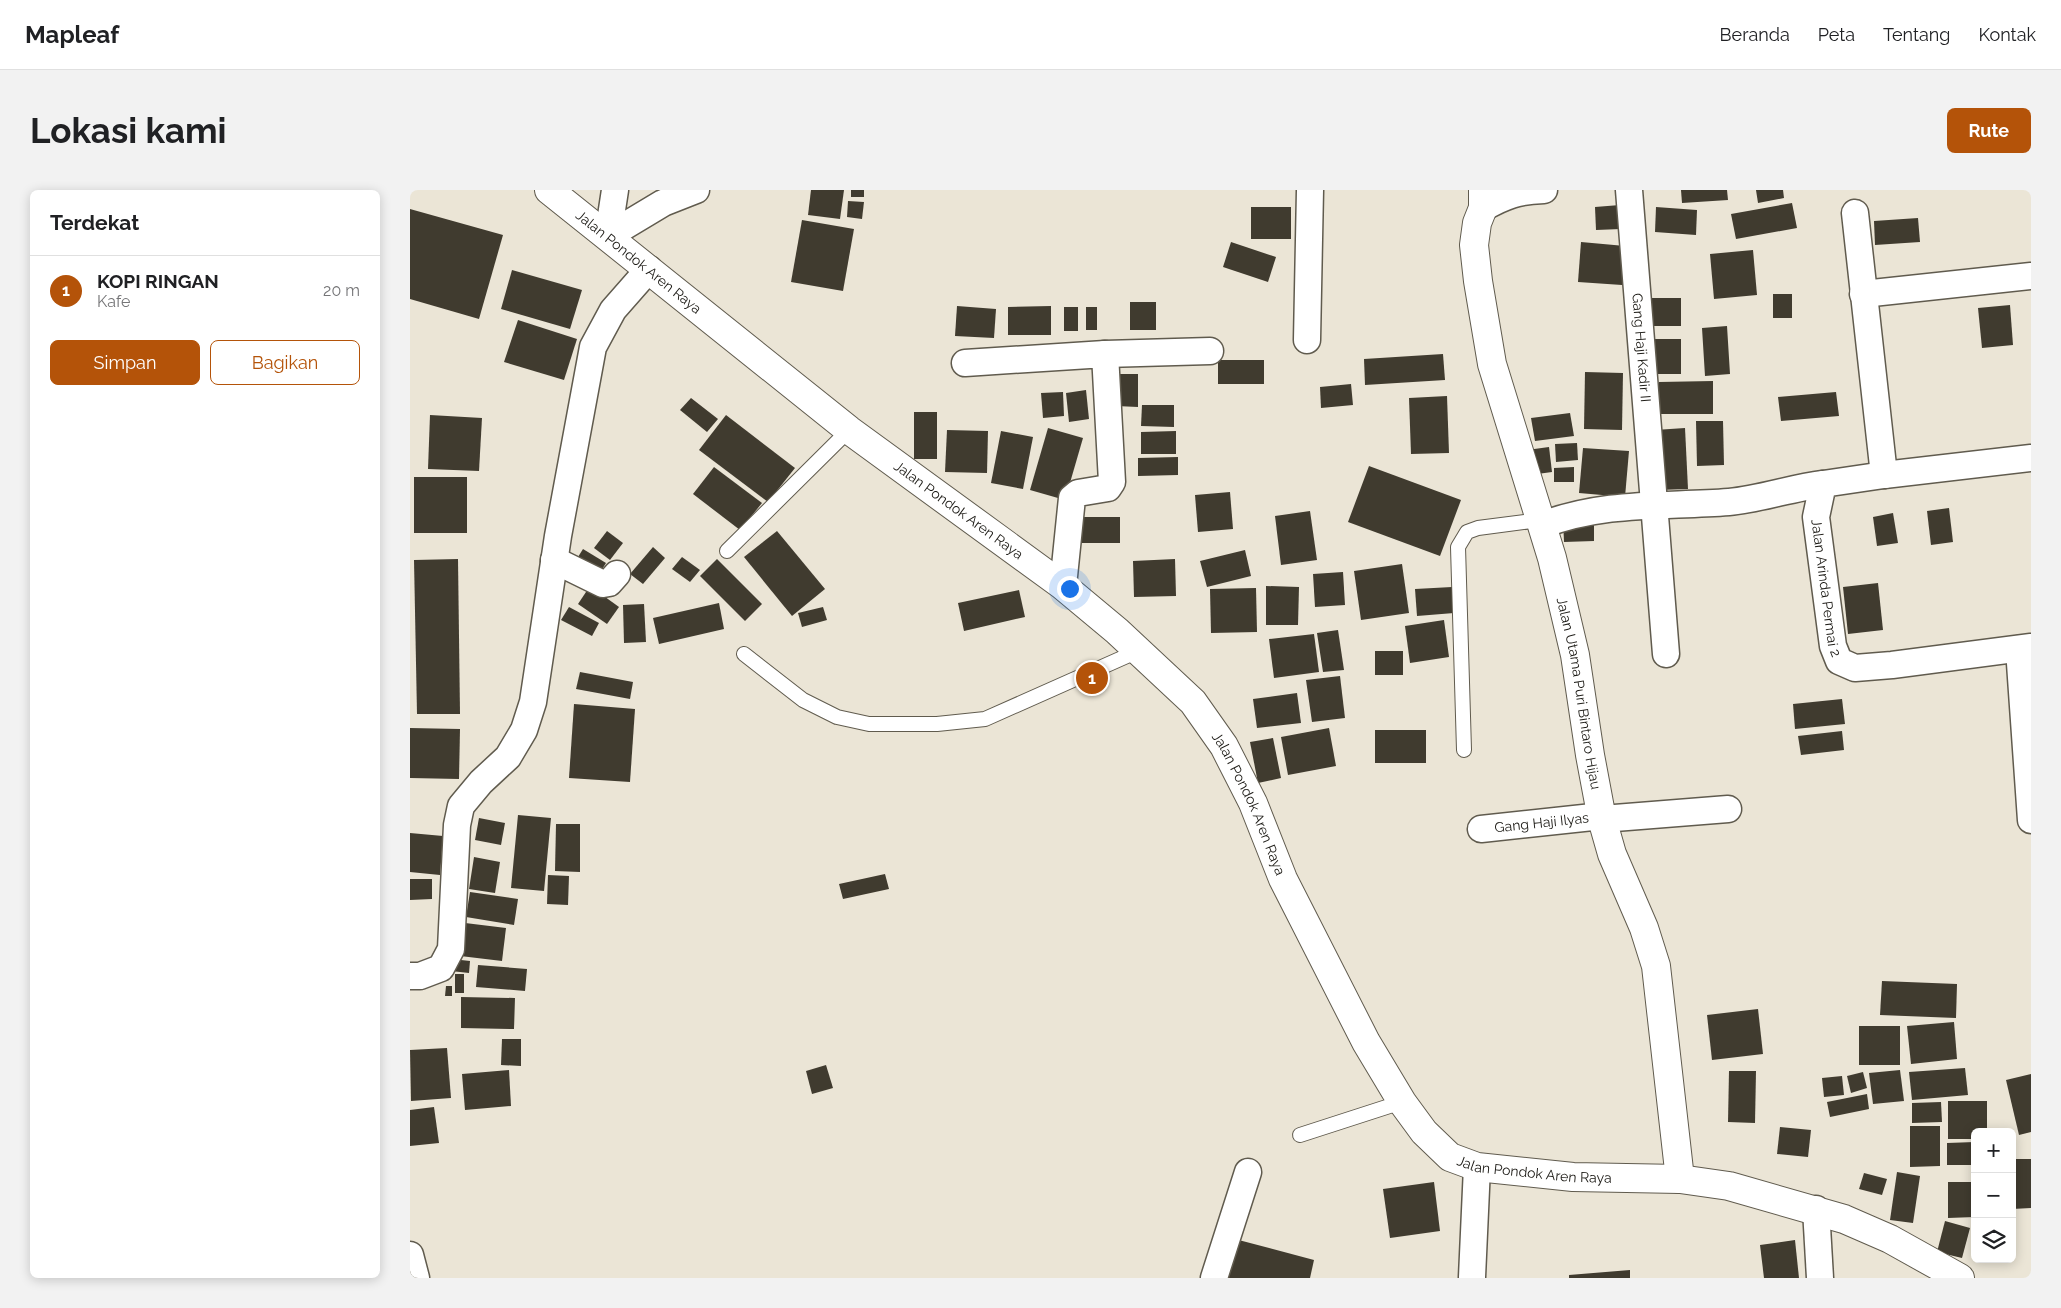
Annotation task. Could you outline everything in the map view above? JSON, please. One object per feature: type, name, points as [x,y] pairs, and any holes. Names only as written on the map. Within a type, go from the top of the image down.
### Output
[{"type":"main road","name":"Jalan Pondok Aren Raya","points":[[549,190],[849,430],[1063,586],[1117,631],[1193,702],[1224,746],[1253,803],[1283,878],[1335,984],[1402,1102],[1424,1132],[1450,1157],[1477,1167],[1573,1177],[1680,1179],[1729,1186],[1816,1209],[1844,1219],[1890,1240],[1960,1278]]},
{"type":"main road","name":"Jalan Utama Puri Bintaro Hijau","points":[[1483,199],[1474,245],[1492,364],[1541,522],[1575,655],[1590,755],[1602,817],[1612,854],[1644,928],[1656,966],[1680,1179]]},
{"type":"street","points":[[608,236],[615,190]]},
{"type":"street","points":[[608,236],[662,203],[696,190]]},
{"type":"street","points":[[1307,340],[1310,190]]},
{"type":"street","name":"Jalan Utama Puri Bintaro Hijau","points":[[1483,199],[1521,191],[1544,190]]},
{"type":"street","name":"Gang Haji Kadir II","points":[[1629,190],[1666,654]]},
{"type":"street","points":[[1855,213],[1884,474]]},
{"type":"street","points":[[410,976],[420,976],[441,968],[451,948],[457,825],[461,806],[481,782],[508,757],[524,730],[533,702],[554,560],[593,347],[613,310],[649,269]]},
{"type":"street","points":[[1863,294],[2031,276]]},
{"type":"street","points":[[965,363],[1105,354],[1210,351]]},
{"type":"street","points":[[1063,586],[1072,498],[1078,493],[1108,488],[1112,482],[1105,354]]},
{"type":"street","points":[[1541,522],[1616,506],[1737,501],[1884,474],[2031,458]]},
{"type":"street","name":"Jalan Arinda Permai 2","points":[[1822,484],[1816,517],[1833,646],[1839,661],[1855,668],[2025,648],[2031,820]]},
{"type":"street","points":[[554,560],[603,584],[609,583],[617,574]]},
{"type":"street","name":"Gang Haji Ilyas","points":[[1481,830],[1602,817],[1728,809]]},
{"type":"street","points":[[1472,1277],[1477,1167]]},
{"type":"street","points":[[1214,1278],[1248,1172]]},
{"type":"street","points":[[1816,1209],[1820,1278]]},
{"type":"street","points":[[410,1256],[416,1278]]},
{"type":"lane","points":[[727,552],[849,430]]},
{"type":"lane","points":[[1464,750],[1458,547],[1467,532],[1478,528],[1541,522]]},
{"type":"lane","points":[[744,654],[802,700],[837,717],[869,724],[936,724],[985,719],[1138,651]]},
{"type":"lane","points":[[1300,1135],[1402,1102]]},
{"type":"building","points":[[811,190],[844,190],[840,219],[808,215]]},
{"type":"building","points":[[851,190],[864,190],[864,197],[851,197]]},
{"type":"building","points":[[1681,190],[1727,190],[1728,200],[1682,203]]},
{"type":"building","points":[[1756,190],[1783,190],[1784,198],[1758,203]]},
{"type":"building","points":[[848,201],[864,202],[862,219],[847,217]]},
{"type":"building","points":[[1792,203],[1797,228],[1736,239],[1731,214]]},
{"type":"building","points":[[1620,205],[1621,229],[1596,230],[1595,207]]},
{"type":"building","points":[[1251,207],[1291,207],[1291,239],[1251,239]]},
{"type":"building","points":[[1656,207],[1697,210],[1696,235],[1655,232]]},
{"type":"building","points":[[410,209],[503,235],[479,319],[410,299]]},
{"type":"building","points":[[1918,218],[1920,242],[1875,245],[1874,221]]},
{"type":"building","points":[[802,220],[854,229],[843,291],[791,282]]},
{"type":"building","points":[[1231,242],[1276,257],[1268,282],[1223,267]]},
{"type":"building","points":[[1581,242],[1625,246],[1622,285],[1578,282]]},
{"type":"building","points":[[1753,250],[1757,295],[1714,299],[1710,254]]},
{"type":"building","points":[[512,270],[582,290],[570,329],[501,309]]},
{"type":"building","points":[[1773,294],[1792,294],[1792,318],[1773,318]]},
{"type":"building","points":[[1651,298],[1681,298],[1681,326],[1652,326]]},
{"type":"building","points":[[1130,302],[1156,302],[1156,330],[1130,330]]},
{"type":"building","points":[[2010,305],[2013,345],[1982,348],[1978,308]]},
{"type":"building","points":[[957,306],[996,309],[994,338],[955,336]]},
{"type":"building","points":[[1051,306],[1051,335],[1008,335],[1008,307]]},
{"type":"building","points":[[1064,307],[1078,307],[1078,331],[1064,331]]},
{"type":"building","points":[[1086,307],[1097,307],[1097,330],[1086,330]]},
{"type":"building","points":[[518,320],[577,339],[564,380],[504,362]]},
{"type":"building","points":[[1727,326],[1730,374],[1705,376],[1702,328]]},
{"type":"building","points":[[1655,339],[1681,339],[1681,374],[1655,374]]},
{"type":"building","points":[[1443,354],[1445,380],[1365,385],[1364,359]]},
{"type":"building","points":[[1218,360],[1264,360],[1264,384],[1218,384]]},
{"type":"building","points":[[1585,372],[1623,373],[1622,430],[1584,429]]},
{"type":"building","points":[[1117,374],[1138,374],[1138,407],[1116,406]]},
{"type":"building","points":[[1713,381],[1713,414],[1659,414],[1659,382]]},
{"type":"building","points":[[1351,384],[1353,405],[1321,408],[1320,387]]},
{"type":"building","points":[[1086,390],[1089,419],[1069,422],[1066,393]]},
{"type":"building","points":[[1063,392],[1064,416],[1043,418],[1041,393]]},
{"type":"building","points":[[1836,392],[1839,416],[1781,421],[1778,397]]},
{"type":"building","points":[[1447,396],[1449,453],[1411,454],[1409,398]]},
{"type":"building","points":[[691,398],[718,419],[707,432],[680,410]]},
{"type":"building","points":[[1142,405],[1174,405],[1174,427],[1141,426]]},
{"type":"building","points":[[914,412],[937,412],[937,459],[914,459]]},
{"type":"building","points":[[1570,413],[1574,436],[1535,441],[1531,418]]},
{"type":"building","points":[[430,415],[482,418],[479,471],[428,469]]},
{"type":"building","points":[[726,415],[795,468],[768,502],[699,450]]},
{"type":"building","points":[[1696,421],[1723,421],[1724,465],[1697,466]]},
{"type":"building","points":[[1048,428],[1083,438],[1065,500],[1030,490]]},
{"type":"building","points":[[1685,428],[1688,489],[1658,490],[1655,430]]},
{"type":"building","points":[[947,430],[988,431],[987,473],[945,472]]},
{"type":"building","points":[[1001,431],[1033,437],[1023,489],[991,483]]},
{"type":"building","points":[[1176,431],[1176,454],[1141,454],[1141,432]]},
{"type":"building","points":[[1577,443],[1578,460],[1556,462],[1555,444]]},
{"type":"building","points":[[1549,447],[1552,472],[1530,475],[1527,450]]},
{"type":"building","points":[[1583,448],[1629,451],[1625,497],[1579,493]]},
{"type":"building","points":[[1178,457],[1178,475],[1138,476],[1138,458]]},
{"type":"building","points":[[1369,466],[1461,500],[1440,556],[1348,522]]},
{"type":"building","points":[[714,467],[762,503],[740,530],[693,494]]},
{"type":"building","points":[[1574,467],[1574,482],[1554,482],[1554,468]]},
{"type":"building","points":[[414,477],[467,477],[467,533],[414,533]]},
{"type":"building","points":[[1230,492],[1233,529],[1198,532],[1195,495]]},
{"type":"building","points":[[1949,508],[1953,542],[1931,545],[1927,511]]},
{"type":"building","points":[[1310,511],[1317,560],[1281,565],[1275,516]]},
{"type":"building","points":[[1893,513],[1898,543],[1877,546],[1873,517]]},
{"type":"building","points":[[1082,517],[1120,517],[1120,543],[1082,543]]},
{"type":"building","points":[[1563,519],[1594,519],[1594,541],[1564,542]]},
{"type":"building","points":[[607,531],[623,543],[610,560],[594,548]]},
{"type":"building","points":[[777,531],[825,589],[792,616],[744,557]]},
{"type":"building","points":[[653,547],[665,558],[643,584],[630,574]]},
{"type":"building","points":[[583,549],[606,563],[601,571],[578,557]]},
{"type":"building","points":[[1245,550],[1251,576],[1207,587],[1200,561]]},
{"type":"building","points":[[682,557],[700,570],[690,582],[672,569]]},
{"type":"building","points":[[458,559],[460,714],[417,714],[414,560]]},
{"type":"building","points":[[717,559],[762,604],[745,621],[700,576]]},
{"type":"building","points":[[1175,559],[1176,596],[1134,597],[1133,561]]},
{"type":"building","points":[[1402,564],[1409,613],[1361,620],[1354,571]]},
{"type":"building","points":[[1343,572],[1345,605],[1315,607],[1313,574]]},
{"type":"building","points":[[1878,583],[1883,630],[1848,634],[1843,587]]},
{"type":"building","points":[[590,586],[619,607],[607,624],[578,604]]},
{"type":"building","points":[[1266,586],[1299,587],[1298,625],[1266,625]]},
{"type":"building","points":[[1452,587],[1454,613],[1417,616],[1415,589]]},
{"type":"building","points":[[1256,588],[1257,632],[1211,633],[1210,589]]},
{"type":"building","points":[[1019,590],[1025,617],[964,631],[958,603]]},
{"type":"building","points":[[719,603],[724,629],[659,644],[653,618]]},
{"type":"building","points":[[644,604],[646,642],[624,643],[623,605]]},
{"type":"building","points":[[569,607],[599,623],[592,636],[561,620]]},
{"type":"building","points":[[823,607],[827,620],[802,627],[798,613]]},
{"type":"building","points":[[1444,620],[1449,657],[1410,663],[1405,626]]},
{"type":"building","points":[[1338,630],[1344,670],[1323,672],[1317,633]]},
{"type":"building","points":[[1314,634],[1319,672],[1274,678],[1269,639]]},
{"type":"building","points":[[1375,651],[1403,651],[1403,675],[1375,675]]},
{"type":"building","points":[[580,672],[633,682],[630,699],[576,689]]},
{"type":"building","points":[[1340,676],[1345,718],[1312,722],[1306,680]]},
{"type":"building","points":[[1297,693],[1301,723],[1257,728],[1253,699]]},
{"type":"building","points":[[1842,699],[1845,724],[1795,729],[1793,704]]},
{"type":"building","points":[[574,704],[635,709],[630,782],[569,778]]},
{"type":"building","points":[[410,728],[460,729],[459,779],[410,778]]},
{"type":"building","points":[[1329,728],[1336,766],[1288,775],[1281,737]]},
{"type":"building","points":[[1375,730],[1426,730],[1426,763],[1375,763]]},
{"type":"building","points":[[1842,731],[1844,750],[1801,755],[1798,736]]},
{"type":"building","points":[[1273,738],[1281,778],[1258,783],[1250,742]]},
{"type":"building","points":[[518,815],[551,818],[544,891],[511,888]]},
{"type":"building","points":[[479,818],[505,823],[501,845],[475,840]]},
{"type":"building","points":[[556,824],[580,824],[580,872],[555,871]]},
{"type":"building","points":[[410,833],[443,836],[440,875],[410,872]]},
{"type":"building","points":[[474,857],[500,862],[495,893],[469,889]]},
{"type":"building","points":[[885,874],[889,889],[843,899],[839,884]]},
{"type":"building","points":[[548,875],[569,876],[568,905],[547,904]]},
{"type":"building","points":[[410,879],[432,879],[432,899],[410,900]]},
{"type":"building","points":[[470,892],[518,899],[514,925],[466,917]]},
{"type":"building","points":[[457,922],[506,928],[502,961],[452,955]]},
{"type":"building","points":[[452,959],[470,961],[469,973],[451,971]]},
{"type":"building","points":[[478,965],[527,969],[525,991],[476,987]]},
{"type":"building","points":[[455,974],[464,974],[464,993],[455,993]]},
{"type":"building","points":[[1882,981],[1957,984],[1956,1018],[1880,1015]]},
{"type":"building","points":[[446,986],[452,986],[452,996],[445,996]]},
{"type":"building","points":[[461,997],[515,998],[514,1029],[461,1028]]},
{"type":"building","points":[[1758,1009],[1763,1054],[1712,1060],[1707,1015]]},
{"type":"building","points":[[1954,1022],[1957,1059],[1911,1064],[1907,1026]]},
{"type":"building","points":[[1859,1026],[1900,1026],[1900,1065],[1859,1065]]},
{"type":"building","points":[[502,1039],[521,1039],[521,1066],[501,1065]]},
{"type":"building","points":[[447,1048],[451,1098],[411,1101],[410,1050]]},
{"type":"building","points":[[826,1065],[833,1088],[812,1094],[806,1071]]},
{"type":"building","points":[[1965,1068],[1968,1095],[1912,1100],[1909,1072]]},
{"type":"building","points":[[509,1070],[511,1106],[465,1110],[462,1074]]},
{"type":"building","points":[[1900,1070],[1904,1101],[1873,1104],[1869,1073]]},
{"type":"building","points":[[1729,1071],[1756,1071],[1755,1123],[1728,1122]]},
{"type":"building","points":[[1863,1072],[1867,1088],[1851,1093],[1847,1076]]},
{"type":"building","points":[[2031,1074],[2031,1132],[2019,1135],[2006,1080]]},
{"type":"building","points":[[1842,1076],[1844,1095],[1824,1097],[1822,1078]]},
{"type":"building","points":[[1867,1094],[1869,1109],[1830,1117],[1827,1102]]},
{"type":"building","points":[[1948,1101],[1987,1101],[1987,1128],[1971,1128],[1971,1139],[1948,1139]]},
{"type":"building","points":[[1941,1102],[1942,1122],[1912,1123],[1912,1103]]},
{"type":"building","points":[[434,1107],[439,1143],[410,1146],[410,1110]]},
{"type":"building","points":[[1910,1126],[1940,1126],[1940,1166],[1910,1167]]},
{"type":"building","points":[[1780,1127],[1811,1130],[1808,1157],[1777,1154]]},
{"type":"building","points":[[1971,1142],[1971,1165],[1947,1165],[1947,1143]]},
{"type":"building","points":[[2016,1159],[2031,1159],[2031,1208],[2016,1209]]},
{"type":"building","points":[[1897,1172],[1920,1176],[1913,1223],[1890,1220]]},
{"type":"building","points":[[1864,1173],[1887,1179],[1882,1195],[1859,1189]]},
{"type":"building","points":[[1434,1182],[1440,1231],[1390,1238],[1383,1189]]},
{"type":"building","points":[[1948,1182],[1971,1182],[1971,1217],[1948,1218]]},
{"type":"building","points":[[1945,1221],[1970,1228],[1962,1258],[1937,1252]]},
{"type":"building","points":[[1231,1238],[1314,1260],[1310,1278],[1220,1278]]},
{"type":"building","points":[[1795,1240],[1799,1278],[1764,1278],[1760,1245]]},
{"type":"building","points":[[1630,1270],[1630,1278],[1569,1278],[1569,1275]]},
{"type":"place","name":"KOPI RINGAN","points":[[1092,678]]}]
